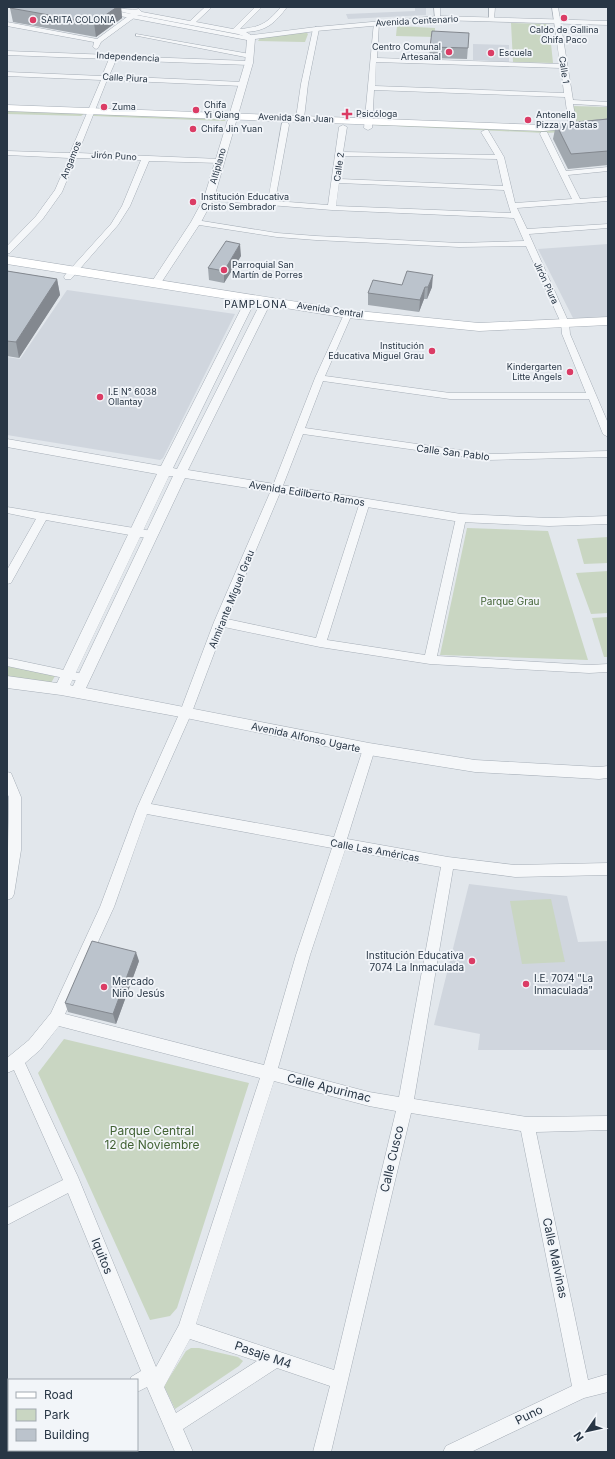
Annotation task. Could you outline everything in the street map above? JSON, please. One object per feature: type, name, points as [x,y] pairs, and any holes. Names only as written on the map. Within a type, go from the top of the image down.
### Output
[{"type":"main road","name":"Avenida San Juan","points":[[7,108],[90,115]]},
{"type":"main road","name":"Avenida San Juan","points":[[7,116],[90,115],[231,120],[285,125],[343,127],[369,124],[608,130]]},
{"type":"main road","name":"Avenida San Juan","points":[[231,120],[300,118],[485,132],[544,134],[573,130],[608,122]]},
{"type":"main road","name":"Avenida Central","points":[[7,260],[248,306],[346,318]]},
{"type":"main road","name":"Avenida Central","points":[[7,270],[72,273],[156,283],[346,318],[448,334],[492,336],[565,329],[608,321]]},
{"type":"main road","name":"Avenida Central","points":[[565,329],[608,331]]},
{"type":"street","name":"Avenida Centenario","points":[[83,7],[191,23],[234,31],[251,37]]},
{"type":"street","name":"Avenida Centenario","points":[[106,7],[236,37],[251,37],[316,29],[438,18],[608,23]]},
{"type":"street","points":[[92,56],[98,41],[144,7]]},
{"type":"street","points":[[191,23],[209,7]]},
{"type":"street","points":[[234,31],[259,7]]},
{"type":"street","points":[[234,31],[262,28],[269,25],[284,7]]},
{"type":"street","points":[[436,7],[438,18]]},
{"type":"street","points":[[492,7],[492,19]]},
{"type":"street","name":"Calle 1","points":[[555,7],[573,130]]},
{"type":"street","points":[[7,20],[14,16]]},
{"type":"street","points":[[369,124],[376,23]]},
{"type":"street","points":[[7,24],[98,41]]},
{"type":"street","points":[[300,118],[304,86],[316,29]]},
{"type":"street","points":[[138,35],[249,60]]},
{"type":"street","name":"Altiplano","points":[[156,283],[196,222],[209,198],[249,60],[251,37]]},
{"type":"street","name":"Independencia","points":[[7,52],[249,60]]},
{"type":"street","name":"Angamos","points":[[7,251],[39,218],[59,190],[72,154],[106,78],[114,56]]},
{"type":"street","points":[[373,60],[564,66]]},
{"type":"street","name":"Calle Piura","points":[[7,74],[242,84]]},
{"type":"street","points":[[371,88],[568,98],[608,104]]},
{"type":"street","points":[[271,204],[285,125]]},
{"type":"street","name":"Calle 2","points":[[332,208],[341,154],[343,127]]},
{"type":"street","name":"Jirón Piura","points":[[485,132],[500,157],[512,206],[608,434]]},
{"type":"street","points":[[544,134],[565,173],[577,201]]},
{"type":"street","name":"Jirón Puno","points":[[7,153],[72,154],[220,161]]},
{"type":"street","points":[[341,154],[500,157]]},
{"type":"street","points":[[72,273],[114,225],[126,206],[146,158]]},
{"type":"street","points":[[565,173],[608,168]]},
{"type":"street","points":[[337,181],[507,188]]},
{"type":"street","points":[[209,198],[332,208],[516,216]]},
{"type":"street","points":[[512,206],[608,199]]},
{"type":"street","points":[[196,222],[277,235],[316,238],[459,245],[528,243]]},
{"type":"street","points":[[524,232],[608,226]]},
{"type":"street","points":[[61,689],[135,532],[248,306]]},
{"type":"street","points":[[77,692],[181,474],[263,308]]},
{"type":"street","name":"Almirante Miguel Grau","points":[[12,1063],[48,1030],[56,1018],[108,907],[143,808],[186,712],[220,622],[278,488],[299,430],[346,318]]},
{"type":"street","points":[[320,378],[450,396],[592,396]]},
{"type":"street","points":[[207,388],[222,391]]},
{"type":"street","name":"Calle San Pablo","points":[[299,430],[487,457],[608,454]]},
{"type":"street","name":"Avenida Edilberto Ramos","points":[[7,443],[181,474],[278,488],[461,518],[549,522],[608,520]]},
{"type":"street","points":[[320,642],[365,502]]},
{"type":"street","points":[[7,510],[152,535]]},
{"type":"street","points":[[7,580],[43,516]]},
{"type":"street","points":[[430,660],[461,518]]},
{"type":"street","points":[[220,622],[320,642],[430,660],[589,669],[608,668]]},
{"type":"street","points":[[7,662],[83,678]]},
{"type":"street","name":"Avenida Alfonso Ugarte","points":[[7,682],[61,689],[186,712],[369,750],[475,766],[599,773],[608,772]]},
{"type":"street","points":[[148,1381],[186,1329],[270,1073],[303,955],[338,853],[339,843],[369,750]]},
{"type":"street","points":[[7,777],[15,796],[15,850],[7,894]]},
{"type":"street","name":"Calle Las Américas","points":[[143,808],[448,863],[515,871],[608,869]]},
{"type":"street","name":"Calle Cusco","points":[[322,1452],[405,1105],[448,863]]},
{"type":"street","name":"Calle Apurimac","points":[[56,1018],[369,1099],[527,1125],[608,1123]]},
{"type":"street","name":"Iquitos","points":[[12,1063],[72,1183],[148,1381],[184,1452]]},
{"type":"street","name":"Calle Malvinas","points":[[527,1125],[582,1390]]},
{"type":"street","points":[[7,1217],[72,1183]]},
{"type":"street","name":"Pasaje M4","points":[[186,1329],[340,1381]]},
{"type":"street","points":[[172,1426],[276,1359]]},
{"type":"street","name":"Puno","points":[[452,1452],[582,1390],[608,1383]]},
{"type":"shaded area","points":[[415,7],[426,7],[426,15],[348,19],[346,14],[415,11]]},
{"type":"shaded area","name":"Escuela","points":[[473,44],[509,45],[509,62],[473,60]]},
{"type":"shaded area","points":[[608,244],[608,317],[574,320],[538,249]]},
{"type":"shaded area","name":"I.E N° 6038 Ollantay","points":[[67,290],[235,314],[163,458],[160,460],[7,435],[7,357],[20,359]]},
{"type":"shaded area","name":"I.E. 7074 \"La Inmaculada\"","points":[[469,884],[567,896],[578,942],[608,941],[608,1050],[478,1050],[480,1034],[434,1025]]},
{"type":"green space","points":[[511,23],[549,24],[553,63],[513,62]]},
{"type":"green space","points":[[397,26],[435,28],[435,37],[396,36]]},
{"type":"green space","points":[[306,32],[308,34],[305,42],[258,41],[260,38]]},
{"type":"green space","points":[[573,106],[608,107],[608,121],[577,122],[574,120]]},
{"type":"green space","points":[[7,110],[85,113],[81,116],[7,114]]},
{"type":"green space","points":[[94,113],[227,118],[223,121],[94,116],[92,115]]},
{"type":"green space","points":[[372,122],[563,127],[564,132],[545,133],[372,125]]},
{"type":"green space","name":"Parque Grau","points":[[467,528],[548,531],[588,660],[440,655]]},
{"type":"green space","points":[[608,537],[608,563],[584,564],[577,539]]},
{"type":"green space","points":[[608,571],[608,613],[591,614],[576,573]]},
{"type":"green space","points":[[608,617],[608,657],[604,657],[592,618]]},
{"type":"green space","points":[[7,666],[55,676],[51,683],[7,677]]},
{"type":"green space","points":[[551,899],[565,962],[522,964],[510,901]]},
{"type":"green space","name":"Parque Central 12 de Noviembre","points":[[64,1039],[249,1083],[177,1308],[170,1316],[150,1320],[38,1073]]},
{"type":"green space","points":[[191,1348],[199,1348],[238,1357],[243,1361],[239,1366],[175,1409],[164,1386],[186,1351]]},
{"type":"building","points":[[117,7],[94,23],[10,8]]},
{"type":"building","points":[[432,31],[469,33],[468,48],[430,47]]},
{"type":"building","points":[[608,119],[608,151],[571,154],[556,124]]},
{"type":"building","points":[[226,241],[240,244],[224,271],[208,268]]},
{"type":"building","points":[[7,271],[57,279],[16,342],[7,341]]},
{"type":"building","points":[[407,271],[433,275],[428,287],[425,287],[420,300],[368,293],[373,280],[402,285]]},
{"type":"building","name":"Mercado Niño Jesús","points":[[92,941],[136,952],[113,1014],[65,1003]]},
{"type":"place","name":"Caldo de Gallina Chifa Paco","points":[[564,18]]},
{"type":"place","name":"SARITA COLONIA","points":[[33,20]]},
{"type":"place","name":"Centro Comunal Artesanal","points":[[449,52]]},
{"type":"place","name":"Escuela","points":[[491,53]]},
{"type":"place","name":"Zuma","points":[[104,107]]},
{"type":"place","name":"Chifa Yi Qiang","points":[[196,110]]},
{"type":"place","name":"Psicóloga","points":[[347,114]]},
{"type":"place","name":"Antonella Pizza y Pastas","points":[[528,120]]},
{"type":"place","name":"Chifa Jin Yuan","points":[[193,129]]},
{"type":"place","name":"Institución Educativa Cristo Sembrador","points":[[193,202]]},
{"type":"place","name":"Parroquial San Martín de Porres","points":[[224,270]]},
{"type":"place","name":"Institución Educativa Miguel Grau","points":[[432,351]]},
{"type":"place","name":"Kindergarten Litte Angels","points":[[570,372]]},
{"type":"place","name":"I.E N° 6038 Ollantay","points":[[100,397]]},
{"type":"place","name":"Institución Educativa 7074 La Inmaculada","points":[[472,961]]},
{"type":"place","name":"I.E. 7074 \"La Inmaculada\"","points":[[526,984]]},
{"type":"place","name":"Mercado Niño Jesús","points":[[104,987]]},
{"type":"district","name":"PAMPLONA","points":[[256,304]]}]
